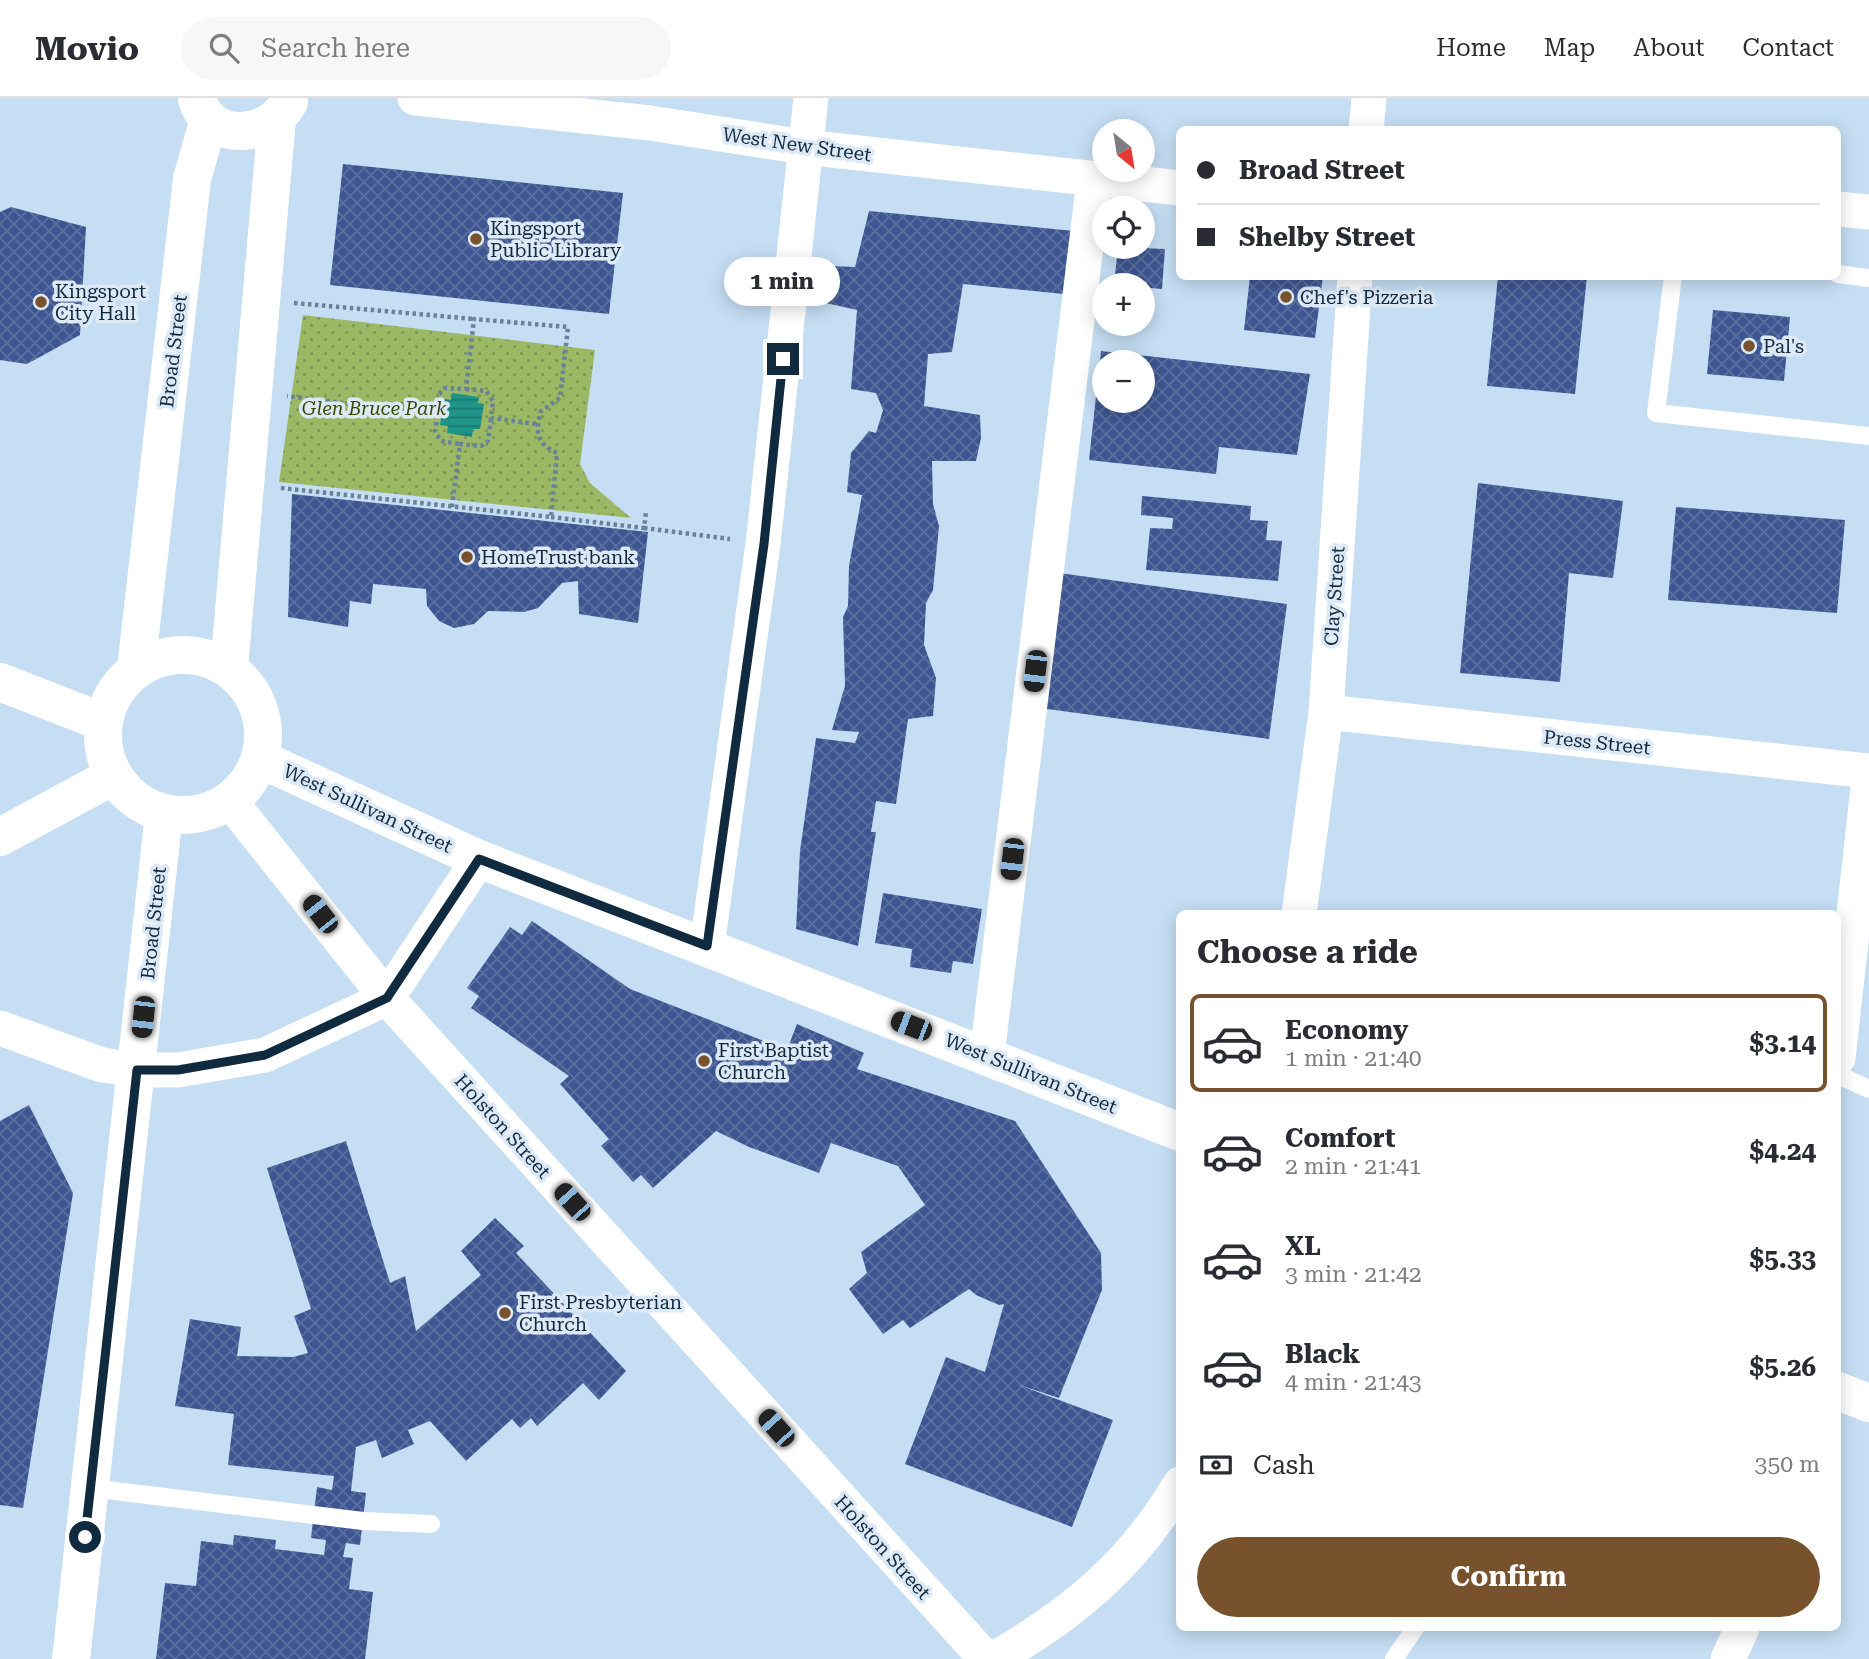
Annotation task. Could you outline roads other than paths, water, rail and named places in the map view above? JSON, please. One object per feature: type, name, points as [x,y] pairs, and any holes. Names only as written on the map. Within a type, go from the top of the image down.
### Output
[{"type":"street","name":"West New Street","points":[[415,98],[650,123],[804,147],[1092,181]]},
{"type":"street","points":[[707,946],[764,544],[811,98]]},
{"type":"street","points":[[1366,126],[1369,98]]},
{"type":"street","points":[[203,109],[223,128],[239,132],[255,131],[284,108]]},
{"type":"street","points":[[229,668],[284,108]]},
{"type":"street","name":"Broad Street","points":[[136,669],[192,179],[203,109]]},
{"type":"street","points":[[987,1055],[1094,182]]},
{"type":"street","name":"West New Street","points":[[1106,182],[1176,188]]},
{"type":"street","points":[[1841,209],[1869,212]]},
{"type":"street","name":"Clay Street","points":[[1300,910],[1326,712],[1355,280]]},
{"type":"street","points":[[183,654],[207,657],[229,668],[248,685],[260,708],[264,733],[260,759],[248,782],[230,801],[209,811],[187,815],[164,813],[144,806],[127,793],[113,776],[102,741],[103,722],[110,701],[121,684],[136,669],[159,658],[183,654]]},
{"type":"street","points":[[0,682],[103,722]]},
{"type":"street","name":"Press Street","points":[[1326,712],[1869,771]]},
{"type":"street","name":"West Sullivan Street","points":[[260,759],[479,859],[1176,1130]]},
{"type":"street","points":[[0,837],[113,776]]},
{"type":"street","points":[[1841,1031],[1869,779]]},
{"type":"street","name":"Holston Street","points":[[230,801],[387,998],[986,1659]]},
{"type":"street","name":"Broad Street","points":[[71,1659],[164,813]]},
{"type":"street","points":[[0,1028],[102,1065],[137,1070],[178,1070],[265,1055],[387,998],[479,859]]},
{"type":"street","points":[[1841,1392],[1869,1403]]},
{"type":"street","points":[[995,1659],[1046,1629],[1090,1594],[1131,1554],[1176,1490]]},
{"type":"street","points":[[1728,1659],[1741,1631]]},
{"type":"lane","points":[[1841,274],[1869,278]]},
{"type":"lane","points":[[1673,280],[1656,413],[1869,436]]},
{"type":"lane","points":[[1841,1076],[1869,1088]]},
{"type":"lane","points":[[90,1488],[363,1521],[431,1524]]},
{"type":"lane","points":[[1394,1659],[1413,1631]]},
{"type":"place","name":"Kingsport Public Library","points":[[476,239]]},
{"type":"place","name":"Chef's Pizzeria","points":[[1286,297]]},
{"type":"place","name":"Kingsport City Hall","points":[[41,302]]},
{"type":"place","name":"Pal's","points":[[1749,346]]},
{"type":"place","name":"HomeTrust bank","points":[[467,557]]},
{"type":"place","name":"First Baptist Church","points":[[704,1061]]},
{"type":"place","name":"First Presbyterian Church","points":[[505,1313]]},
{"type":"park label","name":"Glen Bruce Park","points":[[374,408]]}]
